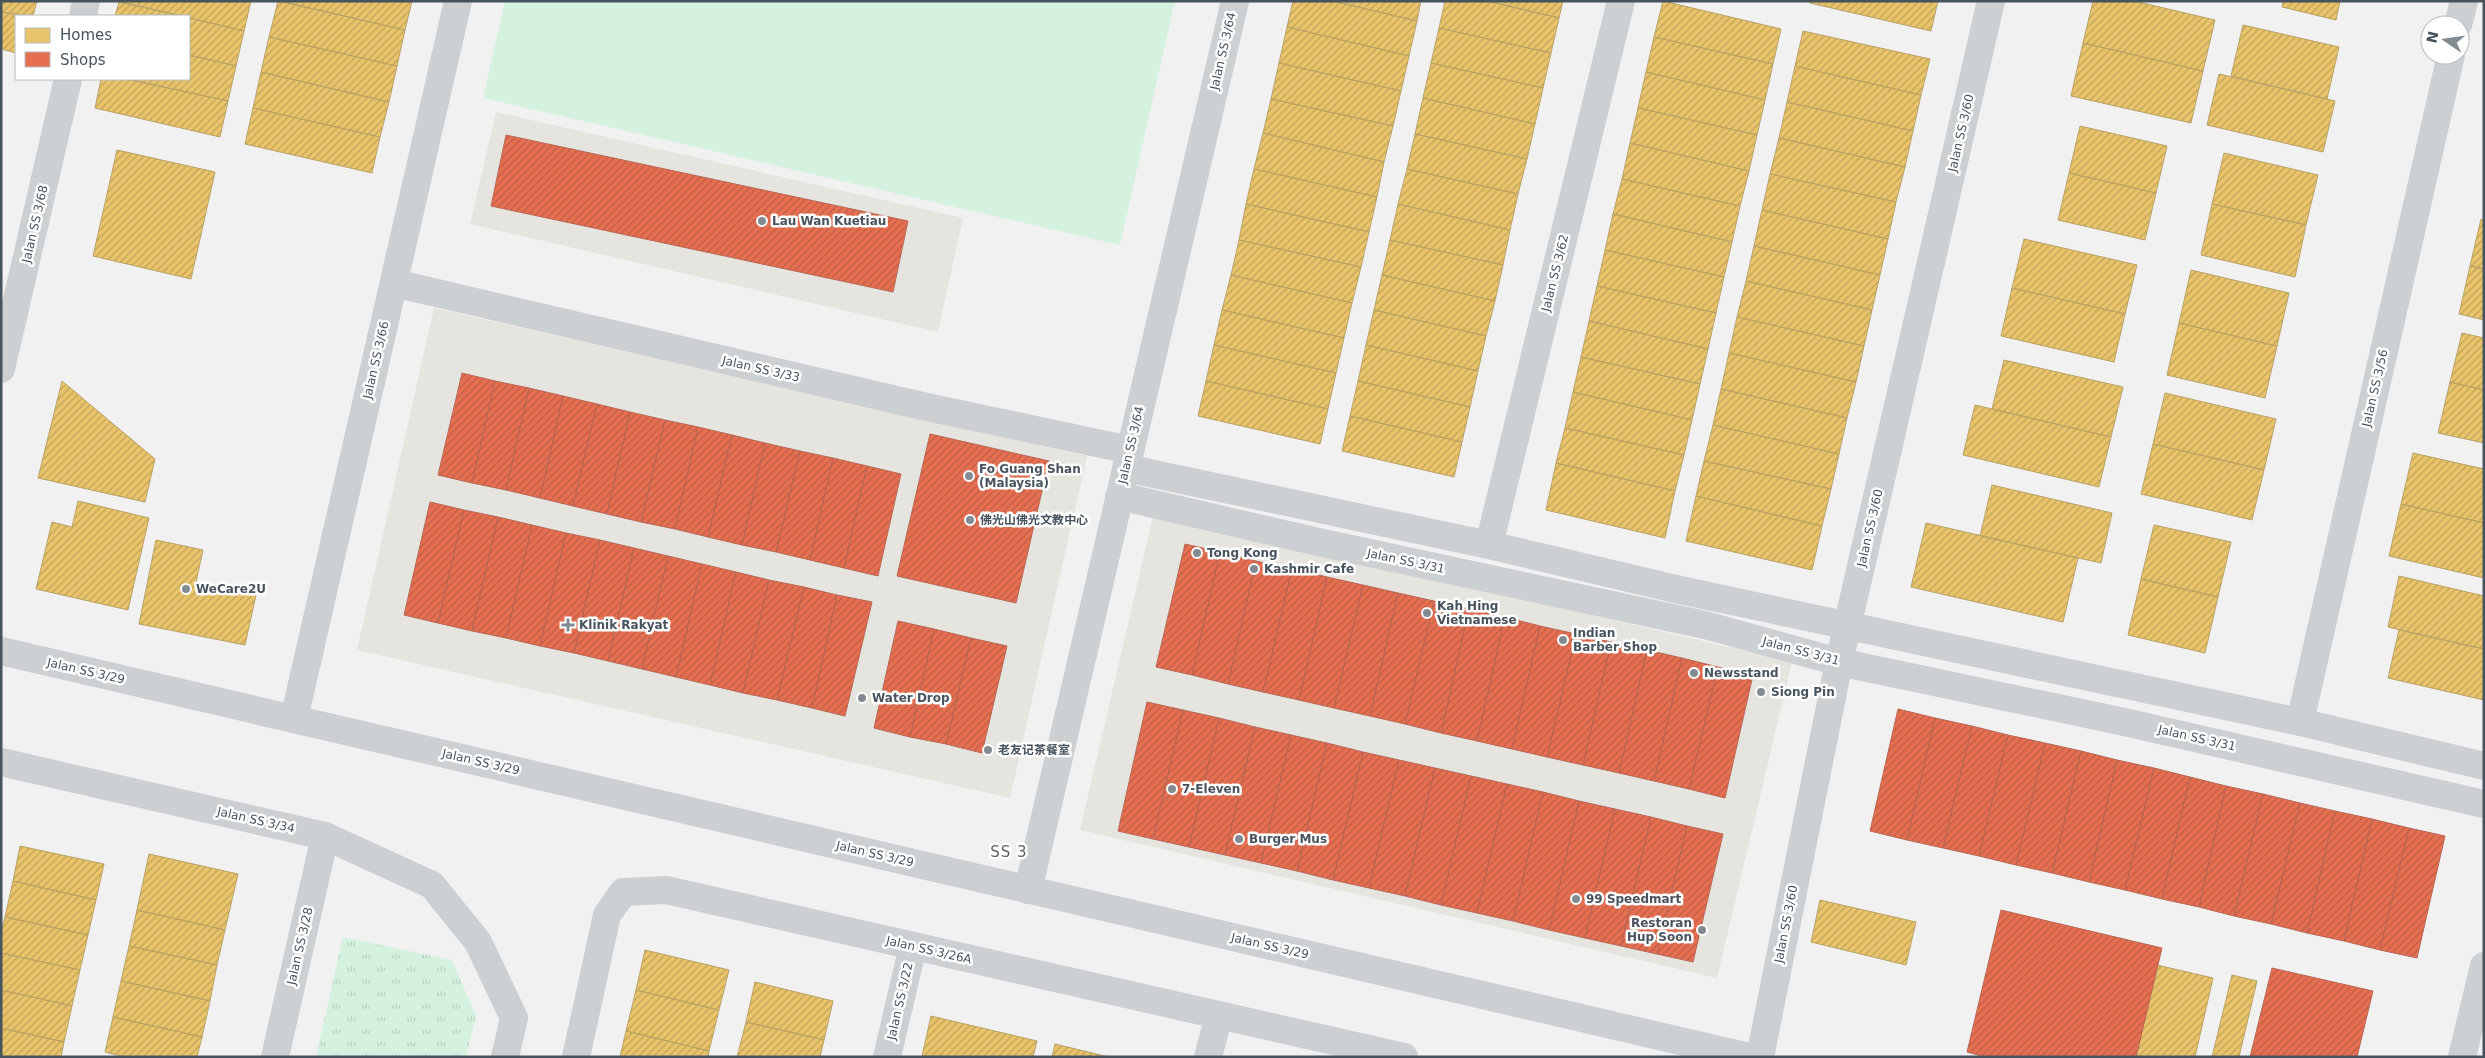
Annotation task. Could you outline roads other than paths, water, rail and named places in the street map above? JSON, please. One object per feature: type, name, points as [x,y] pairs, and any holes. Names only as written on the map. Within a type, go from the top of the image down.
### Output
[{"type":"street","points":[[83,15],[86,1]]},
{"type":"street","name":"Jalan SS 3/66","points":[[294,719],[458,1]]},
{"type":"street","name":"Jalan SS 3/64","points":[[1028,890],[1235,1]]},
{"type":"street","name":"Jalan SS 3/62","points":[[1489,545],[1621,1]]},
{"type":"street","name":"Jalan SS 3/60","points":[[1760,1057],[1839,662],[1991,1]]},
{"type":"street","points":[[2460,15],[2464,1]]},
{"type":"street","name":"Jalan SS 3/56","points":[[2300,722],[2449,65]]},
{"type":"street","name":"Jalan SS 3/68","points":[[1,369],[68,80]]},
{"type":"street","name":"Jalan SS 3/33","points":[[394,283],[922,406],[1128,459]]},
{"type":"street","points":[[1128,459],[1680,590],[2300,722],[2484,766]]},
{"type":"street","name":"Jalan SS 3/31","points":[[1119,496],[1314,541],[1706,625],[1839,662],[2120,721],[2484,804]]},
{"type":"street","name":"Jalan SS 3/29","points":[[1,651],[1749,1057]]},
{"type":"street","name":"Jalan SS 3/34","points":[[1,762],[325,836],[432,885],[478,942],[514,1018],[505,1057]]},
{"type":"street","name":"Jalan SS 3/28","points":[[275,1057],[325,836]]},
{"type":"street","name":"Jalan SS 3/26A","points":[[576,1057],[607,915],[623,892],[666,890],[1404,1057]]},
{"type":"street","name":"Jalan SS 3/22","points":[[887,1057],[913,946]]},
{"type":"street","points":[[2462,1057],[2484,966]]},
{"type":"street","points":[[1208,1057],[1218,1015]]},
{"type":"place","name":"Lau Wan Kuetiau","points":[[762,221]]},
{"type":"place","name":"Fo Guang Shan (Malaysia)","points":[[969,476]]},
{"type":"place","name":"佛光山佛光文教中心","points":[[970,520]]},
{"type":"place","name":"Tong Kong","points":[[1197,553]]},
{"type":"place","name":"Kashmir Cafe","points":[[1254,569]]},
{"type":"place","name":"WeCare2U","points":[[186,589]]},
{"type":"place","name":"Kah Hing Vietnamese","points":[[1427,613]]},
{"type":"place","name":"Klinik Rakyat","points":[[568,625]]},
{"type":"place","name":"Indian Barber Shop","points":[[1563,640]]},
{"type":"place","name":"Newsstand","points":[[1694,673]]},
{"type":"place","name":"Siong Pin","points":[[1761,692]]},
{"type":"place","name":"Water Drop","points":[[862,698]]},
{"type":"place","name":"老友记茶餐室","points":[[988,750]]},
{"type":"place","name":"7-Eleven","points":[[1172,789]]},
{"type":"place","name":"Burger Mus","points":[[1239,839]]},
{"type":"place","name":"99 Speedmart","points":[[1576,899]]},
{"type":"place","name":"Restoran Hup Soon","points":[[1702,930]]},
{"type":"district","name":"SS 3","points":[[1009,852]]}]
